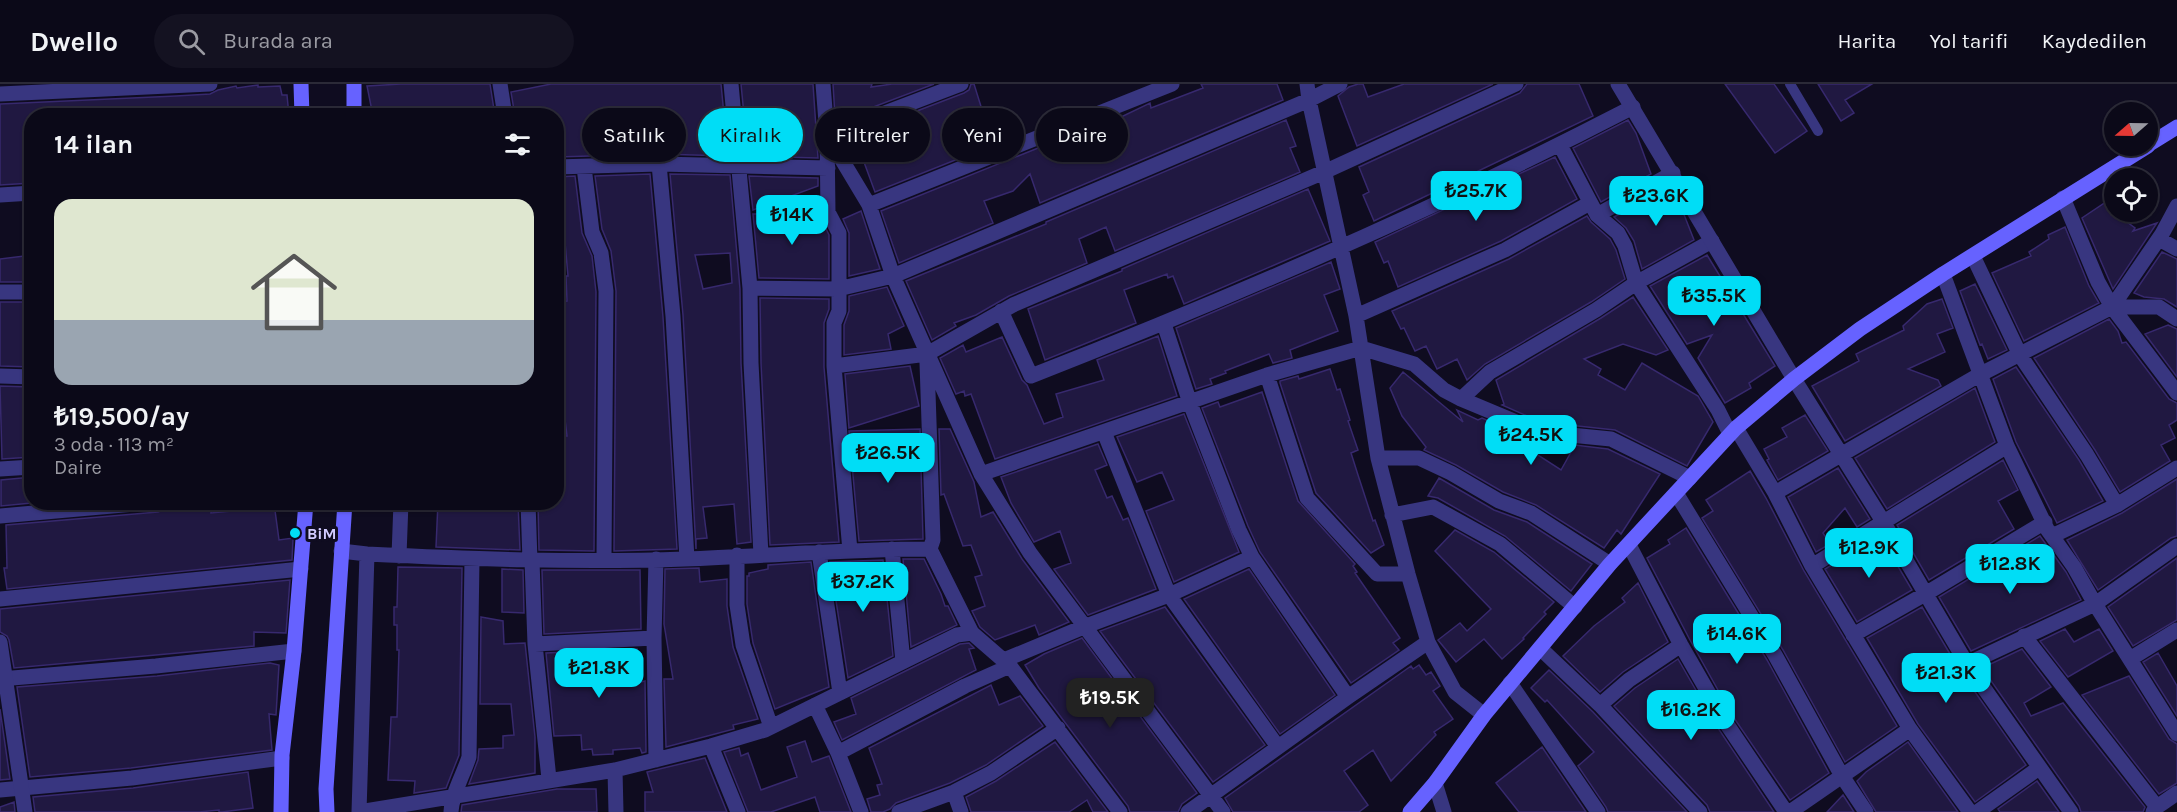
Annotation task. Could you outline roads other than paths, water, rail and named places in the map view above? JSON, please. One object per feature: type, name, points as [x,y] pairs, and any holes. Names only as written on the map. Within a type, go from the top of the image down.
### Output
[{"type":"main road","points":[[301,84],[302,108]]},
{"type":"main road","points":[[354,84],[354,108]]},
{"type":"main road","points":[[2158,139],[2177,127]]},
{"type":"main road","points":[[1410,812],[1435,783],[1484,715],[1610,564],[1733,431],[1794,379],[1860,329],[2130,156]]},
{"type":"main road","points":[[280,812],[282,758],[302,569],[306,510]]},
{"type":"main road","points":[[327,812],[326,789],[344,510]]},
{"type":"street","points":[[0,94],[210,84]]},
{"type":"street","points":[[500,84],[504,108]]},
{"type":"street","points":[[731,84],[750,288],[751,363],[761,555]]},
{"type":"street","points":[[823,84],[825,108]]},
{"type":"street","points":[[898,108],[961,84]]},
{"type":"street","points":[[869,205],[1172,84]]},
{"type":"street","points":[[1307,84],[1356,316],[1378,458],[1408,574],[1428,642],[1455,692],[1484,715]]},
{"type":"street","points":[[750,288],[838,289],[893,276],[1309,100],[1340,84]]},
{"type":"street","points":[[834,366],[927,354],[1001,311],[1324,172],[1516,84]]},
{"type":"street","points":[[1618,84],[1794,379],[1927,593],[1967,664],[2071,812]]},
{"type":"street","points":[[1001,311],[1031,376],[1164,324],[1342,247],[1560,145],[1633,107]]},
{"type":"street","points":[[1560,145],[1594,209],[1618,232],[1625,246],[1636,283],[1775,493],[1812,566],[1910,729],[1970,812]]},
{"type":"street","points":[[828,162],[828,212],[839,233],[839,311],[834,322],[834,366],[850,551]]},
{"type":"street","points":[[843,162],[869,205],[893,276],[981,474],[1030,553],[1223,812]]},
{"type":"street","points":[[659,164],[673,316],[687,559]]},
{"type":"street","points":[[564,167],[659,164],[828,168]]},
{"type":"street","points":[[584,166],[592,232],[601,253],[606,291],[603,560]]},
{"type":"street","points":[[1356,316],[1673,173]]},
{"type":"street","points":[[0,195],[24,194]]},
{"type":"street","points":[[2063,198],[2098,282],[2112,307],[2177,393]]},
{"type":"street","points":[[1775,493],[1979,375],[2112,307],[2159,239],[2177,206]]},
{"type":"street","points":[[2159,239],[2177,249]]},
{"type":"street","points":[[1461,399],[1490,372],[1596,310],[1636,283],[1712,241]]},
{"type":"street","points":[[1973,256],[2020,356],[2087,455],[2117,505]]},
{"type":"street","points":[[1943,274],[2007,446],[2049,529],[2177,734]]},
{"type":"street","points":[[0,292],[24,292]]},
{"type":"street","points":[[2112,307],[2158,307],[2177,319]]},
{"type":"street","points":[[1164,324],[1239,531],[1252,557],[1348,697]]},
{"type":"street","points":[[981,474],[1267,375],[1361,348],[1414,364],[1444,390],[1540,432],[1611,439],[1690,478]]},
{"type":"street","points":[[927,354],[933,540],[930,549],[972,633],[1007,663],[1119,812]]},
{"type":"street","points":[[0,375],[24,376]]},
{"type":"street","points":[[1267,375],[1307,498],[1377,574],[1408,574]]},
{"type":"street","points":[[1104,432],[1168,595],[1278,747]]},
{"type":"street","points":[[1812,566],[2007,446]]},
{"type":"street","points":[[1378,458],[1419,458],[1451,473],[1499,501],[1531,513],[1610,564]]},
{"type":"street","points":[[0,469],[24,467]]},
{"type":"street","points":[[1853,635],[2049,529],[2117,505],[2177,468]]},
{"type":"street","points":[[1676,493],[1775,655],[1842,776],[1866,812]]},
{"type":"street","points":[[1392,515],[1433,507],[1500,544],[1575,607]]},
{"type":"street","points":[[0,516],[67,510]]},
{"type":"street","points":[[399,556],[401,510]]},
{"type":"street","points":[[528,510],[535,644],[549,779]]},
{"type":"street","points":[[1629,545],[1681,645],[1724,720],[1788,812],[1910,729]]},
{"type":"street","points":[[1967,664],[2095,604],[2177,546]]},
{"type":"street","points":[[892,549],[903,662]]},
{"type":"street","points":[[341,551],[399,556],[531,561],[656,560],[930,549]]},
{"type":"street","points":[[819,552],[840,693]]},
{"type":"street","points":[[367,554],[359,812],[451,804],[549,779],[615,770],[711,746],[771,727],[957,635],[972,633]]},
{"type":"street","points":[[737,555],[737,606],[743,645],[771,727]]},
{"type":"street","points":[[838,753],[1007,663],[1086,626],[1168,595],[1252,557]]},
{"type":"street","points":[[451,804],[469,757],[472,559]]},
{"type":"street","points":[[656,560],[654,638],[656,760]]},
{"type":"street","points":[[0,599],[302,569]]},
{"type":"street","points":[[2130,659],[2177,630]]},
{"type":"street","points":[[2024,636],[2155,809],[2177,793]]},
{"type":"street","points":[[535,644],[654,638]]},
{"type":"street","points":[[0,642],[2,679],[25,812]]},
{"type":"street","points":[[1188,812],[1428,642]]},
{"type":"street","points":[[1600,705],[1629,680],[1681,645]]},
{"type":"street","points":[[1540,648],[1600,705],[1700,812]]},
{"type":"street","points":[[2,679],[294,651]]},
{"type":"street","points":[[1510,683],[1598,812]]},
{"type":"street","points":[[2164,712],[2177,703]]},
{"type":"street","points":[[815,705],[838,753],[861,812]]},
{"type":"street","points":[[899,812],[954,792],[991,773],[1058,728]]},
{"type":"street","points":[[711,746],[738,812]]},
{"type":"street","points":[[0,790],[132,777],[282,758]]},
{"type":"street","points":[[1977,812],[2039,768]]},
{"type":"street","points":[[615,770],[616,812]]},
{"type":"street","points":[[1435,783],[1444,812]]},
{"type":"street","points":[[954,792],[961,812]]},
{"type":"lane","points":[[1790,84],[1818,131]]},
{"type":"place","name":"BiM","points":[[295,533]]}]
